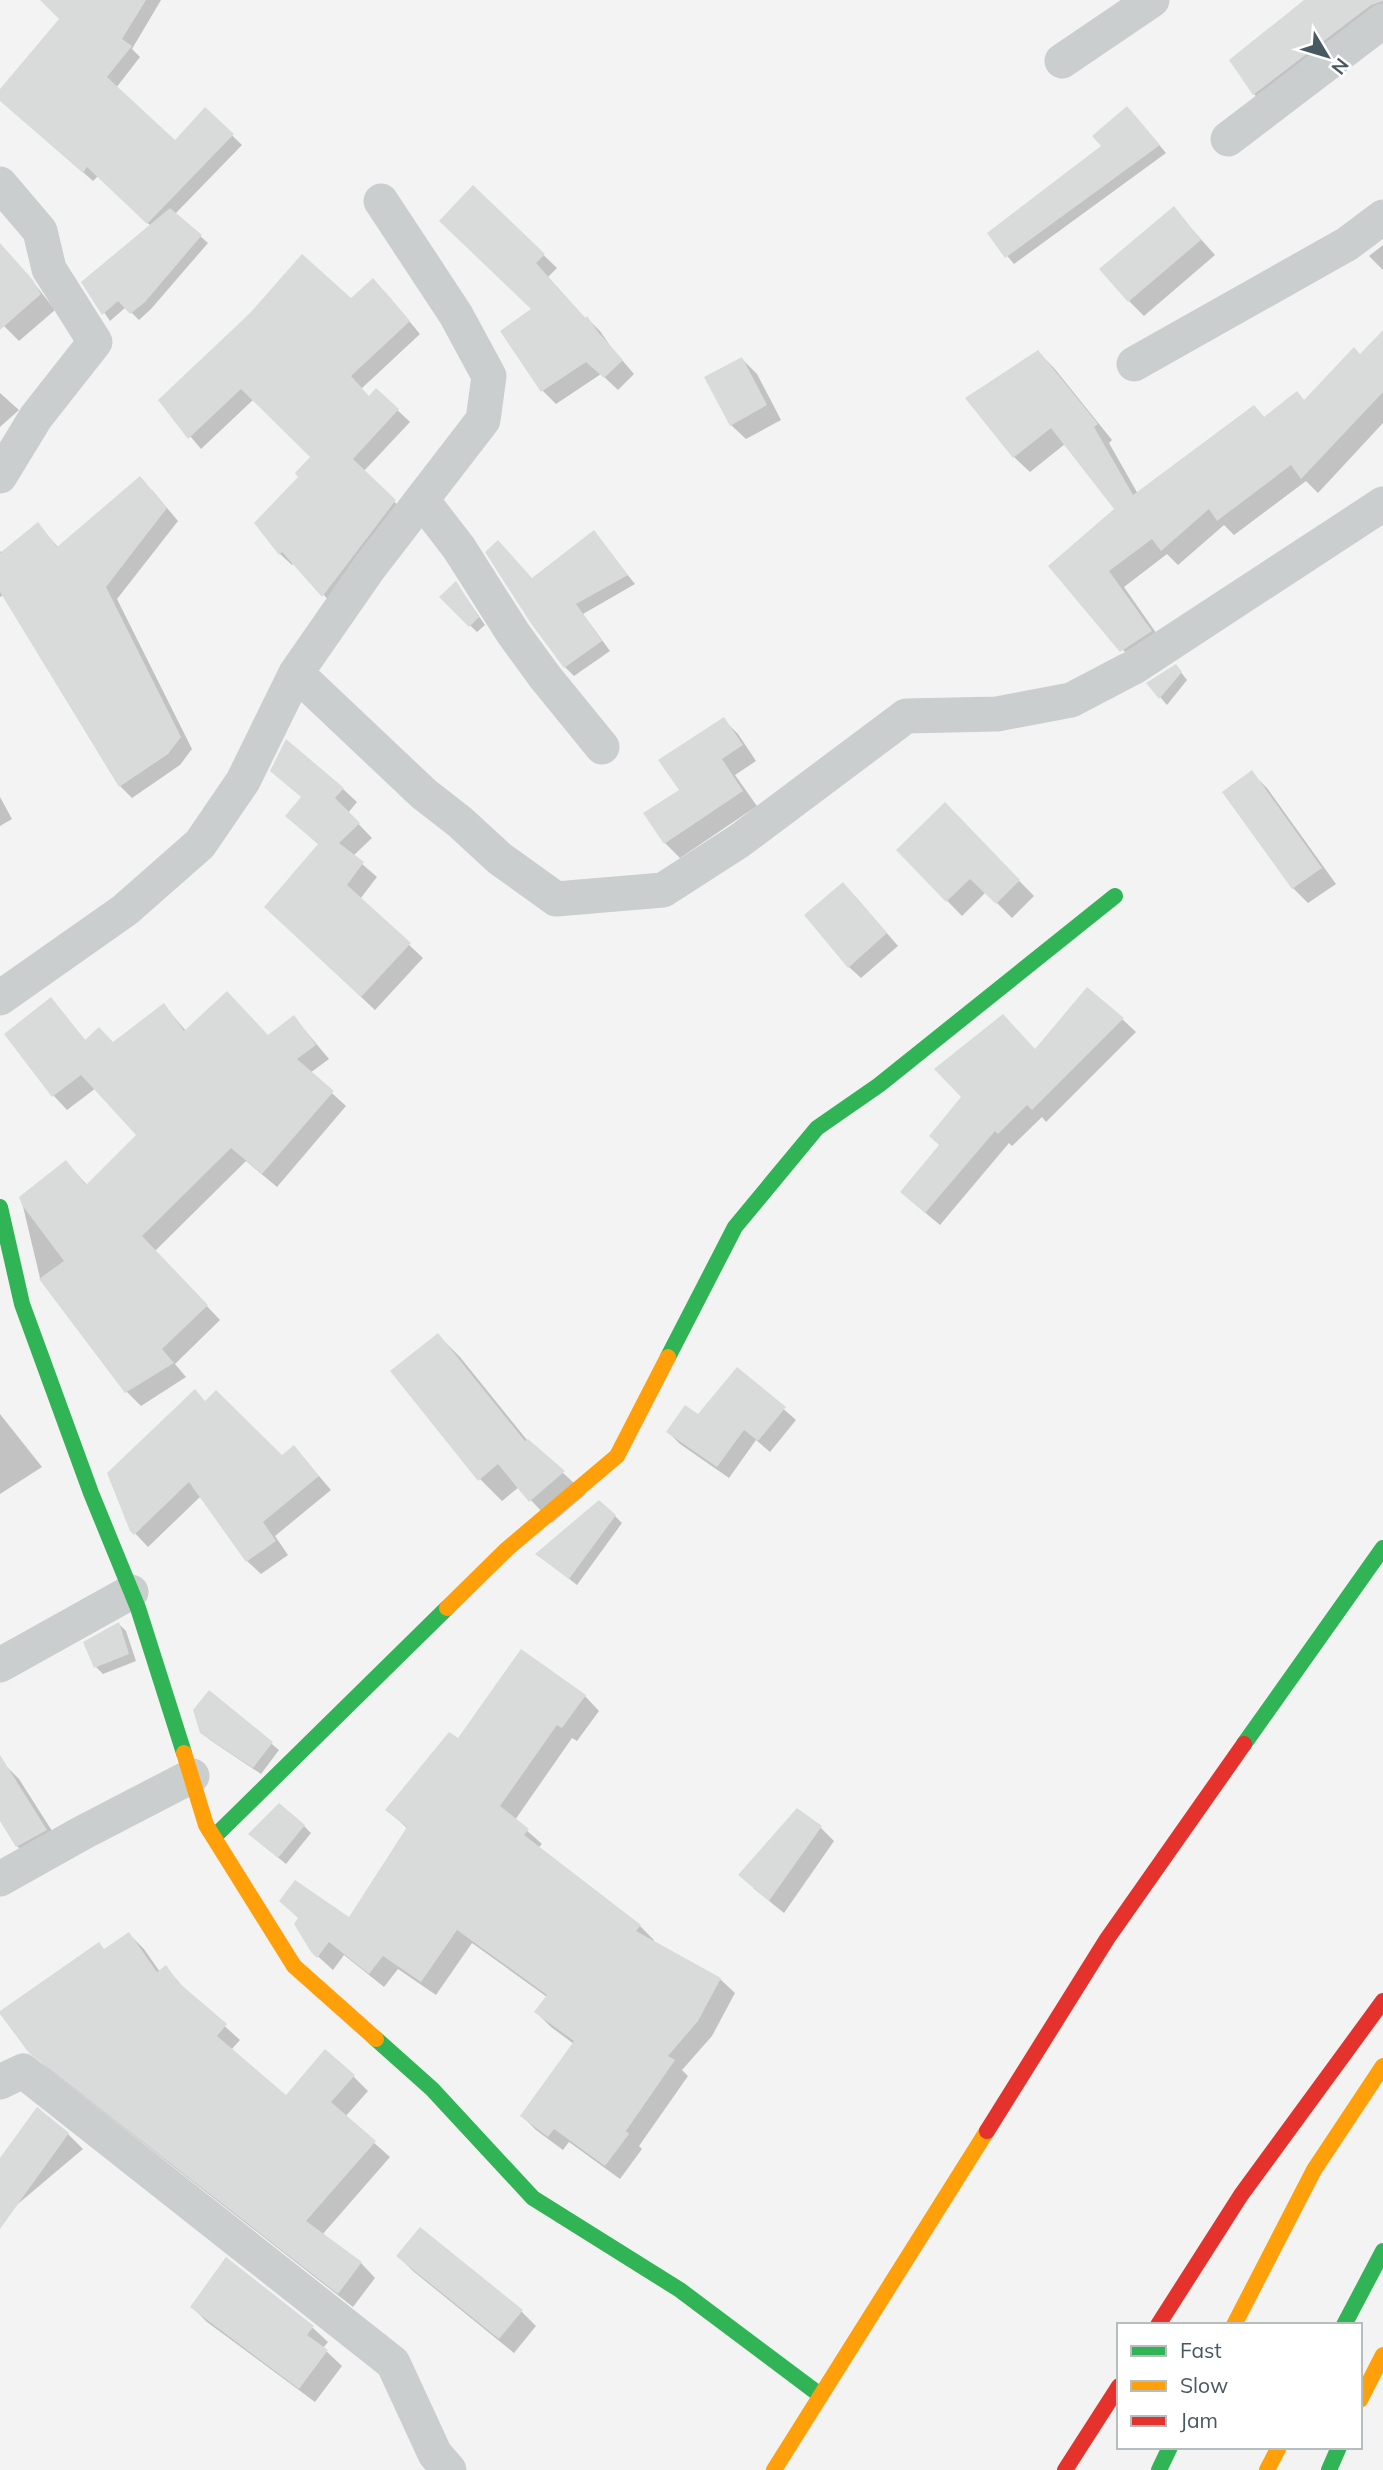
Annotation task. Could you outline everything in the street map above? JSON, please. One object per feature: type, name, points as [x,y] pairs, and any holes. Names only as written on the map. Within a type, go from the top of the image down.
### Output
[{"type":"main road","points":[[214,1837],[507,1549],[617,1456],[735,1227],[817,1128],[879,1086],[1115,896]]},
{"type":"main road","points":[[0,1208],[22,1304],[131,1591],[206,1825],[295,1966],[432,2089],[533,2198],[680,2290],[820,2396]]},
{"type":"main road","points":[[774,2470],[1107,1939],[1383,1548]]},
{"type":"main road","points":[[1159,2323],[1241,2195],[1383,2001]]},
{"type":"main road","points":[[1235,2323],[1314,2170],[1383,2066]]},
{"type":"main road","points":[[1345,2323],[1383,2251]]},
{"type":"main road","points":[[1362,2396],[1383,2355]]},
{"type":"main road","points":[[1065,2470],[1117,2389]]},
{"type":"main road","points":[[1158,2470],[1169,2449]]},
{"type":"main road","points":[[1267,2470],[1278,2449]]},
{"type":"main road","points":[[1329,2470],[1338,2449]]},
{"type":"street","points":[[1062,61],[1153,0]]},
{"type":"street","points":[[1228,139],[1383,22]]},
{"type":"street","points":[[0,184],[40,231],[49,269],[95,342],[36,416],[0,475]]},
{"type":"street","points":[[0,998],[125,910],[200,844],[243,781],[296,673],[369,568],[483,420],[489,376],[456,315],[381,201]]},
{"type":"street","points":[[1134,364],[1347,244],[1383,217]]},
{"type":"street","points":[[422,500],[459,548],[537,666],[602,747]]},
{"type":"street","points":[[296,673],[424,794],[460,821],[499,858],[556,899],[663,890],[739,841],[906,716],[997,714],[1071,701],[1134,667],[1383,504]]},
{"type":"street","points":[[0,1665],[131,1591]]},
{"type":"street","points":[[0,1879],[192,1776]]},
{"type":"street","points":[[0,2082],[23,2071],[393,2363],[435,2454],[450,2470]]},
{"type":"building","points":[[40,0],[146,0],[122,39],[132,46],[107,77],[175,140],[205,107],[234,134],[147,224],[87,167],[83,173],[0,101],[0,89],[59,19]]},
{"type":"building","points":[[1304,0],[1383,1],[1371,5],[1253,95],[1229,60]]},
{"type":"building","points":[[1127,106],[1160,145],[1005,258],[987,233],[1101,146],[1092,136]]},
{"type":"building","points":[[473,185],[545,254],[536,263],[585,318],[587,316],[623,360],[604,378],[586,362],[541,392],[500,331],[531,309],[439,221]]},
{"type":"building","points":[[1174,206],[1201,240],[1128,302],[1099,269]]},
{"type":"building","points":[[170,208],[202,235],[145,302],[130,314],[118,301],[102,315],[81,282]]},
{"type":"building","points":[[0,243],[32,279],[41,294],[0,330]]},
{"type":"building","points":[[302,254],[351,298],[373,278],[410,321],[351,376],[369,396],[376,388],[399,409],[353,459],[396,500],[322,597],[282,552],[279,555],[254,523],[298,477],[295,473],[310,457],[241,389],[188,439],[158,400],[250,313]]},
{"type":"building","points":[[1383,330],[1383,392],[1301,479],[1291,465],[1217,521],[1209,509],[1161,551],[1152,539],[1109,571],[1152,631],[1120,652],[1048,566],[1114,509],[1051,428],[1013,458],[965,398],[1038,350],[1098,424],[1094,427],[1133,495],[1254,405],[1264,417],[1297,391],[1304,400],[1354,347],[1360,354]]},
{"type":"building","points":[[742,357],[767,405],[730,426],[704,377]]},
{"type":"building","points":[[140,476],[167,508],[106,587],[181,737],[168,754],[119,787],[0,592],[0,553],[38,522],[57,547]]},
{"type":"building","points":[[594,530],[628,575],[576,604],[602,641],[564,668],[530,622],[485,552],[498,540],[532,578]]},
{"type":"building","points":[[456,581],[479,617],[469,627],[439,597]]},
{"type":"building","points":[[1176,664],[1182,672],[1159,699],[1146,683]]},
{"type":"building","points":[[724,717],[743,745],[722,759],[743,791],[664,844],[643,813],[679,790],[658,760]]},
{"type":"building","points":[[286,739],[344,788],[335,798],[360,823],[339,843],[364,862],[347,885],[411,943],[361,997],[264,907],[318,844],[285,816],[301,797],[270,771]]},
{"type":"building","points":[[1252,770],[1322,868],[1292,889],[1222,792]]},
{"type":"building","points":[[945,802],[1020,880],[996,904],[970,879],[946,902],[896,850]]},
{"type":"building","points":[[843,882],[887,933],[848,968],[804,915]]},
{"type":"building","points":[[1087,987],[1124,1018],[1032,1110],[1027,1105],[998,1134],[995,1131],[925,1213],[900,1192],[939,1145],[929,1136],[961,1097],[934,1069],[1003,1014],[1035,1049]]},
{"type":"building","points":[[227,991],[268,1035],[294,1015],[316,1045],[297,1059],[334,1091],[262,1174],[231,1148],[142,1236],[208,1305],[162,1349],[174,1363],[125,1393],[39,1279],[64,1261],[22,1205],[19,1197],[66,1160],[86,1185],[136,1135],[81,1075],[52,1097],[4,1034],[51,997],[85,1040],[99,1027],[113,1042],[164,1003],[184,1031]]},
{"type":"building","points":[[438,1333],[525,1441],[528,1439],[565,1471],[529,1502],[498,1464],[478,1481],[390,1371]]},
{"type":"building","points":[[737,1367],[786,1407],[758,1441],[744,1430],[717,1467],[666,1432],[685,1405],[698,1414]]},
{"type":"building","points":[[195,1389],[205,1401],[216,1390],[282,1455],[294,1445],[319,1476],[263,1522],[276,1541],[246,1562],[189,1482],[134,1535],[107,1473]]},
{"type":"building","points":[[599,1500],[616,1515],[569,1579],[535,1554]]},
{"type":"building","points":[[119,1622],[129,1654],[94,1668],[83,1642]]},
{"type":"building","points":[[521,1649],[586,1695],[562,1728],[557,1725],[500,1806],[529,1829],[524,1835],[641,1925],[636,1931],[721,1978],[698,2021],[668,2056],[675,2060],[626,2131],[629,2134],[605,2166],[554,2129],[548,2137],[520,2116],[574,2041],[534,2012],[547,1995],[457,1930],[421,1982],[383,1956],[369,1974],[329,1942],[317,1958],[294,1924],[298,1918],[279,1901],[295,1880],[349,1917],[407,1827],[385,1810],[449,1732],[458,1738]]},
{"type":"building","points":[[209,1690],[273,1742],[253,1768],[200,1733],[193,1710]]},
{"type":"building","points":[[0,1755],[47,1830],[16,1847],[0,1821]]},
{"type":"building","points":[[279,1803],[305,1825],[278,1858],[248,1834]]},
{"type":"building","points":[[797,1808],[822,1826],[769,1901],[738,1875]]},
{"type":"building","points":[[129,1932],[157,1972],[166,1965],[178,1982],[227,2024],[217,2036],[286,2095],[325,2049],[355,2075],[331,2102],[376,2141],[306,2221],[362,2262],[338,2294],[29,2053],[0,2014],[0,2011],[99,1942],[104,1949]]},
{"type":"building","points":[[37,2107],[69,2133],[0,2229],[0,2158]]},
{"type":"building","points":[[420,2227],[523,2310],[499,2339],[396,2256]]},
{"type":"building","points":[[226,2257],[314,2326],[307,2335],[328,2350],[299,2389],[190,2307]]},
{"type":"traffic: fast","points":[[668,1357],[735,1227],[817,1128],[879,1085],[1115,896]]},
{"type":"traffic: fast","points":[[0,1207],[22,1304],[91,1493],[138,1608],[184,1753]]},
{"type":"traffic: fast","points":[[1244,1744],[1383,1548]]},
{"type":"traffic: fast","points":[[214,1837],[447,1608]]},
{"type":"traffic: fast","points":[[376,2039],[432,2089],[533,2198],[680,2290],[820,2395]]},
{"type":"traffic: fast","points":[[1345,2323],[1383,2251]]},
{"type":"traffic: fast","points":[[1159,2470],[1169,2449]]},
{"type":"traffic: fast","points":[[1329,2470],[1338,2449]]},
{"type":"traffic: slow","points":[[447,1608],[507,1549],[617,1456],[668,1357]]},
{"type":"traffic: slow","points":[[184,1753],[206,1825],[294,1966],[376,2039]]},
{"type":"traffic: slow","points":[[1235,2323],[1314,2170],[1383,2066]]},
{"type":"traffic: slow","points":[[774,2470],[987,2131]]},
{"type":"traffic: slow","points":[[1362,2396],[1383,2355]]},
{"type":"traffic: slow","points":[[1267,2470],[1278,2449]]},
{"type":"traffic: jam","points":[[987,2131],[1107,1939],[1244,1744]]},
{"type":"traffic: jam","points":[[1159,2323],[1241,2195],[1383,2001]]},
{"type":"traffic: jam","points":[[1065,2470],[1117,2389]]}]
